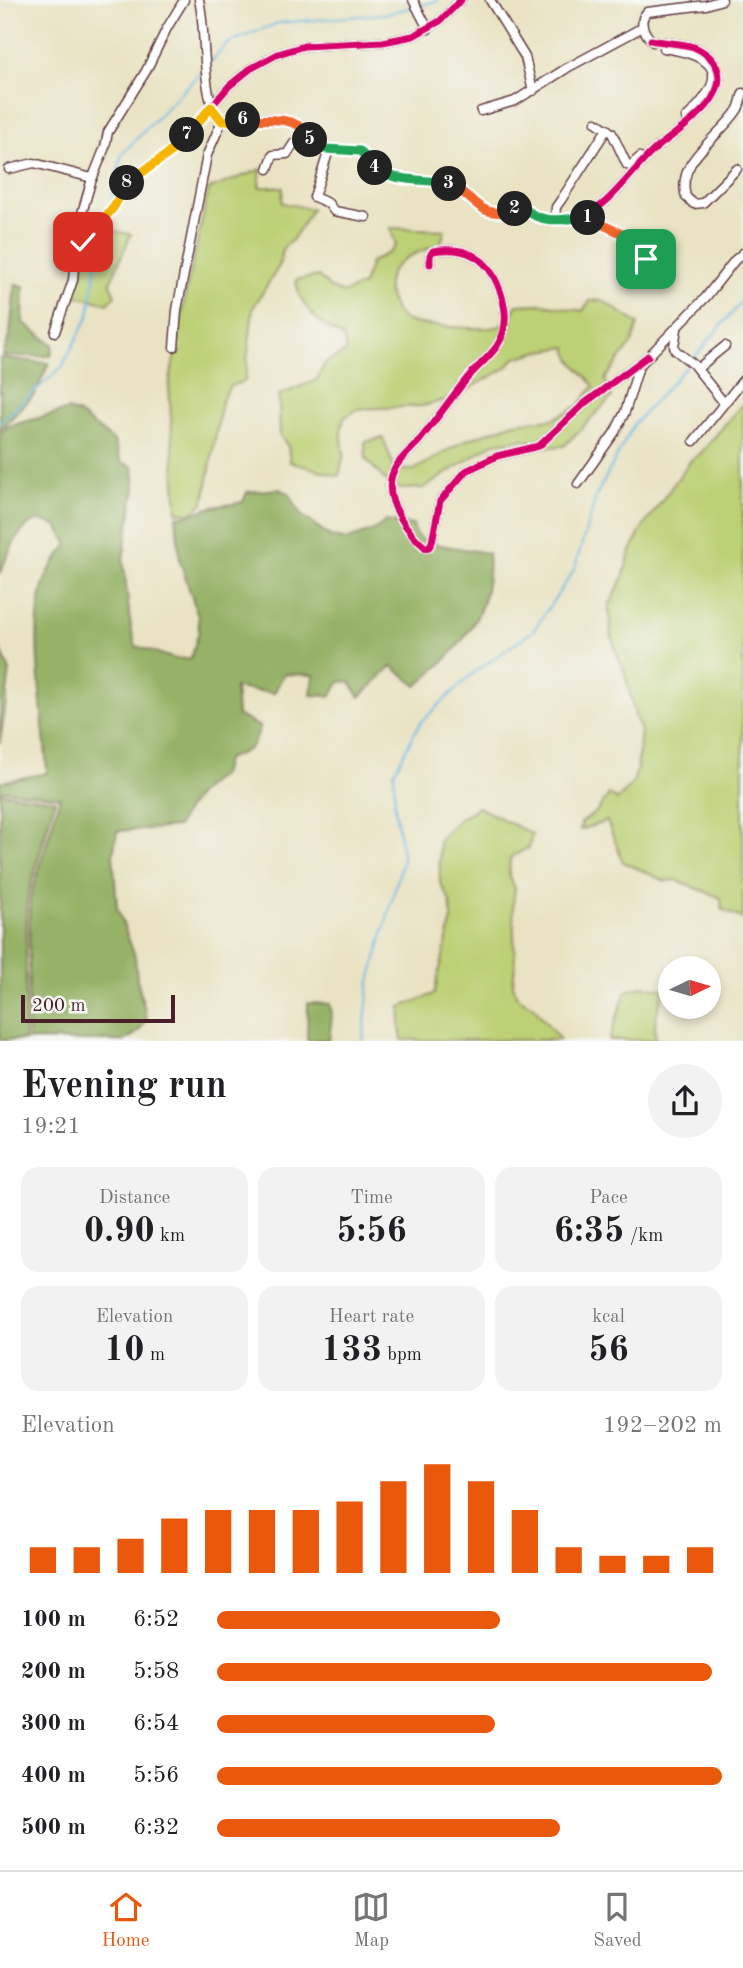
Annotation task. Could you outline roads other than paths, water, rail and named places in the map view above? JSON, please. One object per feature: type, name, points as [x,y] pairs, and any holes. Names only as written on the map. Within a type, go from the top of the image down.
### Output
[{"type":"street","points":[[55,332],[73,280],[76,245],[92,178],[108,132],[146,71],[184,0]]},
{"type":"street","points":[[199,0],[204,18],[211,107],[222,121]]},
{"type":"street","points":[[413,0],[428,29]]},
{"type":"street","points":[[76,245],[83,242],[113,208],[128,180],[168,154],[229,86],[250,69],[278,54],[304,46],[383,42],[413,36],[440,21],[461,0]]},
{"type":"street","points":[[490,0],[524,57],[533,91]]},
{"type":"street","points":[[585,216],[612,194],[679,128],[712,88],[710,68],[699,56],[659,47],[643,27],[643,15],[650,10],[692,7],[723,0]]},
{"type":"street","points":[[481,110],[515,101],[643,27]]},
{"type":"street","points":[[737,169],[703,203],[694,204],[686,197],[685,180],[694,157],[739,108],[743,93]]},
{"type":"street","points":[[222,121],[289,121],[302,125],[308,132],[309,140]]},
{"type":"street","points":[[174,347],[177,310],[207,155],[222,121]]},
{"type":"street","points":[[596,122],[616,139],[627,165],[630,166],[652,147],[663,142]]},
{"type":"street","points":[[555,218],[561,200],[607,129]]},
{"type":"street","points":[[268,169],[273,155],[287,154],[294,143],[309,140],[321,143],[325,149],[326,160],[314,197],[328,203],[334,211],[366,217]]},
{"type":"street","points":[[325,149],[360,151],[379,171],[449,184],[464,192],[473,204],[486,211],[499,213],[523,208],[535,216],[585,216],[640,242],[645,246],[646,259]]},
{"type":"street","points":[[9,169],[34,163],[92,178]]},
{"type":"street","points":[[430,264],[433,251],[444,249],[463,251],[483,261],[503,297],[505,317],[503,335],[498,344],[463,383],[438,418],[399,463],[391,477],[390,492],[394,504],[407,527],[426,548],[432,542],[440,500],[466,471],[497,456],[539,446],[585,403],[648,356]]},
{"type":"street","points":[[578,484],[615,432],[625,412],[639,366],[706,298],[743,253]]},
{"type":"street","points":[[677,328],[675,350],[697,369],[724,404]]},
{"type":"street","points":[[697,369],[725,346]]},
{"type":"street","points":[[694,441],[743,380]]},
{"type":"waterway","points":[[419,6],[438,0]]},
{"type":"waterway","points":[[209,64],[228,43],[278,23],[384,14],[413,7]]},
{"type":"waterway","points":[[110,206],[122,154],[203,70]]},
{"type":"waterway","points":[[0,422],[62,367],[89,315],[106,221]]},
{"type":"waterway","points":[[693,359],[743,300]]},
{"type":"waterway","points":[[363,1041],[369,985],[403,859],[395,809],[394,772],[420,723],[472,674],[533,631],[574,570],[597,494],[634,424],[687,366]]}]
